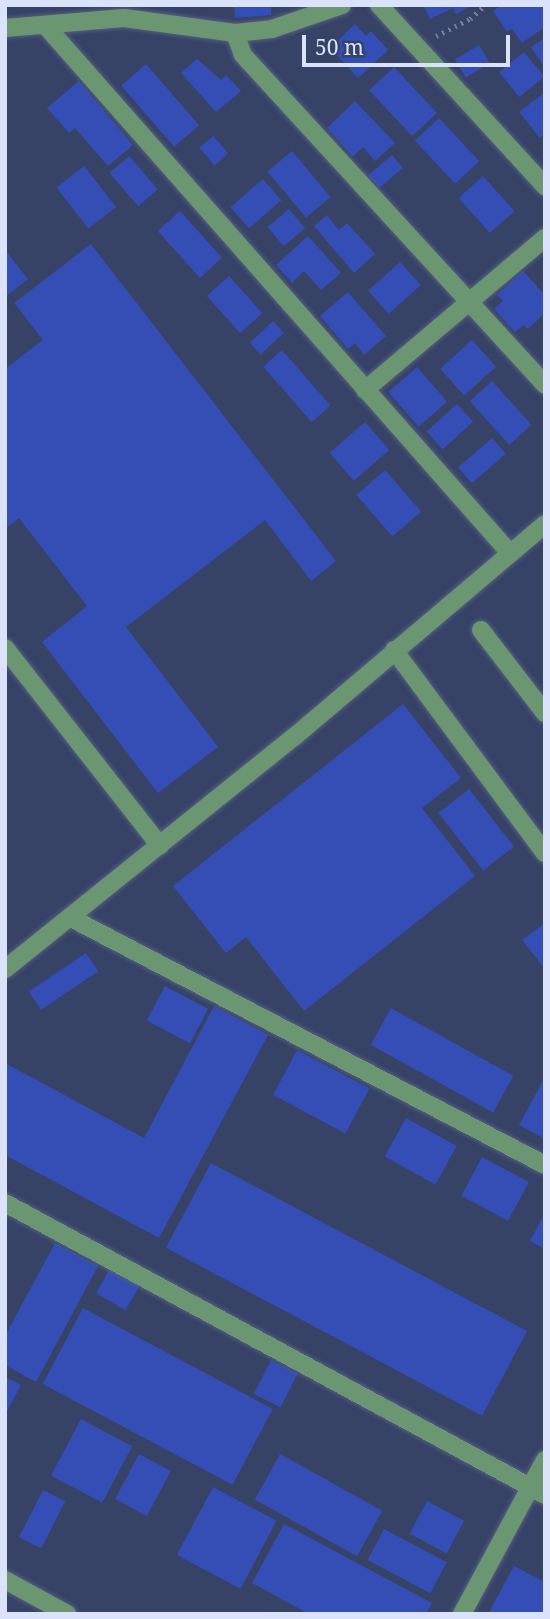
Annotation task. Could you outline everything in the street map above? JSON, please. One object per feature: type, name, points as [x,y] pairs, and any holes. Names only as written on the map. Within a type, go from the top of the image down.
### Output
[{"type":"street","points":[[5,29],[45,25],[113,11],[235,33],[272,29],[342,5]]},
{"type":"street","points":[[379,5],[545,186]]},
{"type":"street","points":[[45,25],[509,552]]},
{"type":"street","points":[[235,33],[243,55],[545,385]]},
{"type":"street","points":[[365,390],[467,301],[545,238]]},
{"type":"street","points":[[5,969],[160,846],[545,524]]},
{"type":"street","points":[[481,630],[545,713]]},
{"type":"street","points":[[5,648],[160,846]]},
{"type":"street","points":[[394,650],[545,853]]},
{"type":"street","points":[[71,918],[545,1165]]},
{"type":"street","points":[[5,1203],[537,1492]]},
{"type":"street","points":[[462,1614],[537,1492],[545,1460]]},
{"type":"street","points":[[5,1580],[67,1614]]},
{"type":"path","points":[[417,46],[470,19],[485,5]]},
{"type":"building","points":[[234,5],[271,5],[271,15],[235,18]]},
{"type":"building","points":[[423,5],[473,5],[456,14],[453,8],[430,19]]},
{"type":"building","points":[[501,5],[545,5],[545,27],[522,43],[512,29],[507,32],[493,11]]},
{"type":"building","points":[[355,24],[366,36],[371,31],[388,50],[358,78],[330,48]]},
{"type":"building","points":[[545,38],[545,68],[531,47]]},
{"type":"building","points":[[479,45],[490,63],[466,77],[455,59]]},
{"type":"building","points":[[524,52],[544,77],[519,97],[499,72]]},
{"type":"building","points":[[197,59],[221,80],[226,75],[241,91],[216,112],[181,73]]},
{"type":"building","points":[[146,64],[199,125],[174,147],[121,86]]},
{"type":"building","points":[[394,67],[437,113],[412,136],[369,90]]},
{"type":"building","points":[[79,81],[133,145],[108,166],[75,128],[69,133],[47,108]]},
{"type":"building","points":[[545,92],[545,134],[540,138],[519,112]]},
{"type":"building","points":[[355,101],[395,143],[375,161],[363,147],[353,157],[327,128]]},
{"type":"building","points":[[439,118],[479,161],[455,184],[415,141]]},
{"type":"building","points":[[213,136],[228,153],[215,165],[199,148]]},
{"type":"building","points":[[292,151],[331,197],[306,218],[267,172]]},
{"type":"building","points":[[392,155],[403,168],[379,188],[368,175]]},
{"type":"building","points":[[129,156],[158,189],[138,206],[109,173]]},
{"type":"building","points":[[84,166],[116,207],[88,229],[56,188]]},
{"type":"building","points":[[483,176],[514,211],[490,233],[458,198]]},
{"type":"building","points":[[263,179],[281,200],[249,228],[231,207]]},
{"type":"building","points":[[289,209],[305,228],[284,246],[268,227]]},
{"type":"building","points":[[180,211],[222,258],[200,278],[158,231]]},
{"type":"building","points":[[327,215],[339,230],[347,223],[375,254],[354,273],[314,226]]},
{"type":"building","points":[[308,236],[341,273],[321,290],[304,271],[292,283],[276,265]]},
{"type":"building","points":[[91,244],[336,561],[311,581],[265,520],[126,627],[218,747],[158,793],[42,642],[87,606],[19,518],[5,529],[5,369],[43,340],[14,303]]},
{"type":"building","points":[[5,250],[28,279],[5,297]]},
{"type":"building","points":[[400,262],[421,285],[389,314],[368,291]]},
{"type":"building","points":[[523,271],[545,295],[545,313],[528,329],[524,325],[515,332],[494,309],[503,301],[497,295]]},
{"type":"building","points":[[229,276],[262,313],[240,333],[207,296]]},
{"type":"building","points":[[348,292],[386,336],[364,355],[355,343],[348,349],[320,316]]},
{"type":"building","points":[[273,321],[284,333],[261,355],[250,343]]},
{"type":"building","points":[[472,340],[496,367],[464,396],[440,369]]},
{"type":"building","points":[[282,350],[331,406],[312,422],[263,366]]},
{"type":"building","points":[[417,367],[447,402],[418,427],[388,392]]},
{"type":"building","points":[[492,381],[531,425],[509,445],[470,401]]},
{"type":"building","points":[[457,404],[473,422],[443,449],[427,431]]},
{"type":"building","points":[[365,422],[389,450],[354,481],[330,453]]},
{"type":"building","points":[[492,438],[506,454],[472,483],[458,468]]},
{"type":"building","points":[[385,470],[421,512],[392,536],[356,495]]},
{"type":"building","points":[[403,704],[461,778],[422,808],[475,876],[304,1011],[246,937],[226,953],[173,886]]},
{"type":"building","points":[[469,789],[514,847],[483,871],[438,813]]},
{"type":"building","points":[[545,923],[545,969],[522,940]]},
{"type":"building","points":[[86,953],[98,971],[41,1010],[29,992]]},
{"type":"building","points":[[165,986],[208,1009],[190,1043],[147,1020]]},
{"type":"building","points":[[214,1006],[268,1035],[159,1238],[5,1155],[5,1063],[144,1138]]},
{"type":"building","points":[[391,1008],[513,1076],[493,1113],[371,1045]]},
{"type":"building","points":[[297,1050],[369,1088],[345,1134],[273,1095]]},
{"type":"building","points":[[545,1077],[545,1139],[519,1125]]},
{"type":"building","points":[[406,1118],[457,1146],[435,1185],[385,1156]]},
{"type":"building","points":[[482,1157],[529,1182],[508,1221],[461,1196]]},
{"type":"building","points":[[211,1163],[527,1331],[482,1416],[166,1248]]},
{"type":"building","points":[[545,1213],[545,1249],[530,1241]]},
{"type":"building","points":[[55,1243],[98,1266],[36,1382],[5,1365],[5,1336]]},
{"type":"building","points":[[110,1269],[139,1286],[125,1310],[96,1293]]},
{"type":"building","points":[[83,1308],[273,1409],[232,1485],[43,1384]]},
{"type":"building","points":[[271,1360],[298,1374],[280,1407],[254,1394]]},
{"type":"building","points":[[5,1377],[21,1385],[5,1415]]},
{"type":"building","points":[[81,1419],[132,1446],[102,1503],[51,1476]]},
{"type":"building","points":[[139,1454],[171,1471],[147,1516],[115,1499]]},
{"type":"building","points":[[280,1454],[382,1511],[357,1556],[255,1499]]},
{"type":"building","points":[[213,1487],[277,1521],[240,1589],[177,1555]]},
{"type":"building","points":[[43,1490],[65,1501],[41,1549],[19,1537]]},
{"type":"building","points":[[427,1501],[464,1521],[447,1553],[410,1534]]},
{"type":"building","points":[[284,1524],[432,1603],[426,1614],[309,1614],[252,1583]]},
{"type":"building","points":[[384,1529],[447,1562],[430,1593],[368,1560]]},
{"type":"building","points":[[514,1566],[545,1582],[545,1614],[488,1614]]}]
